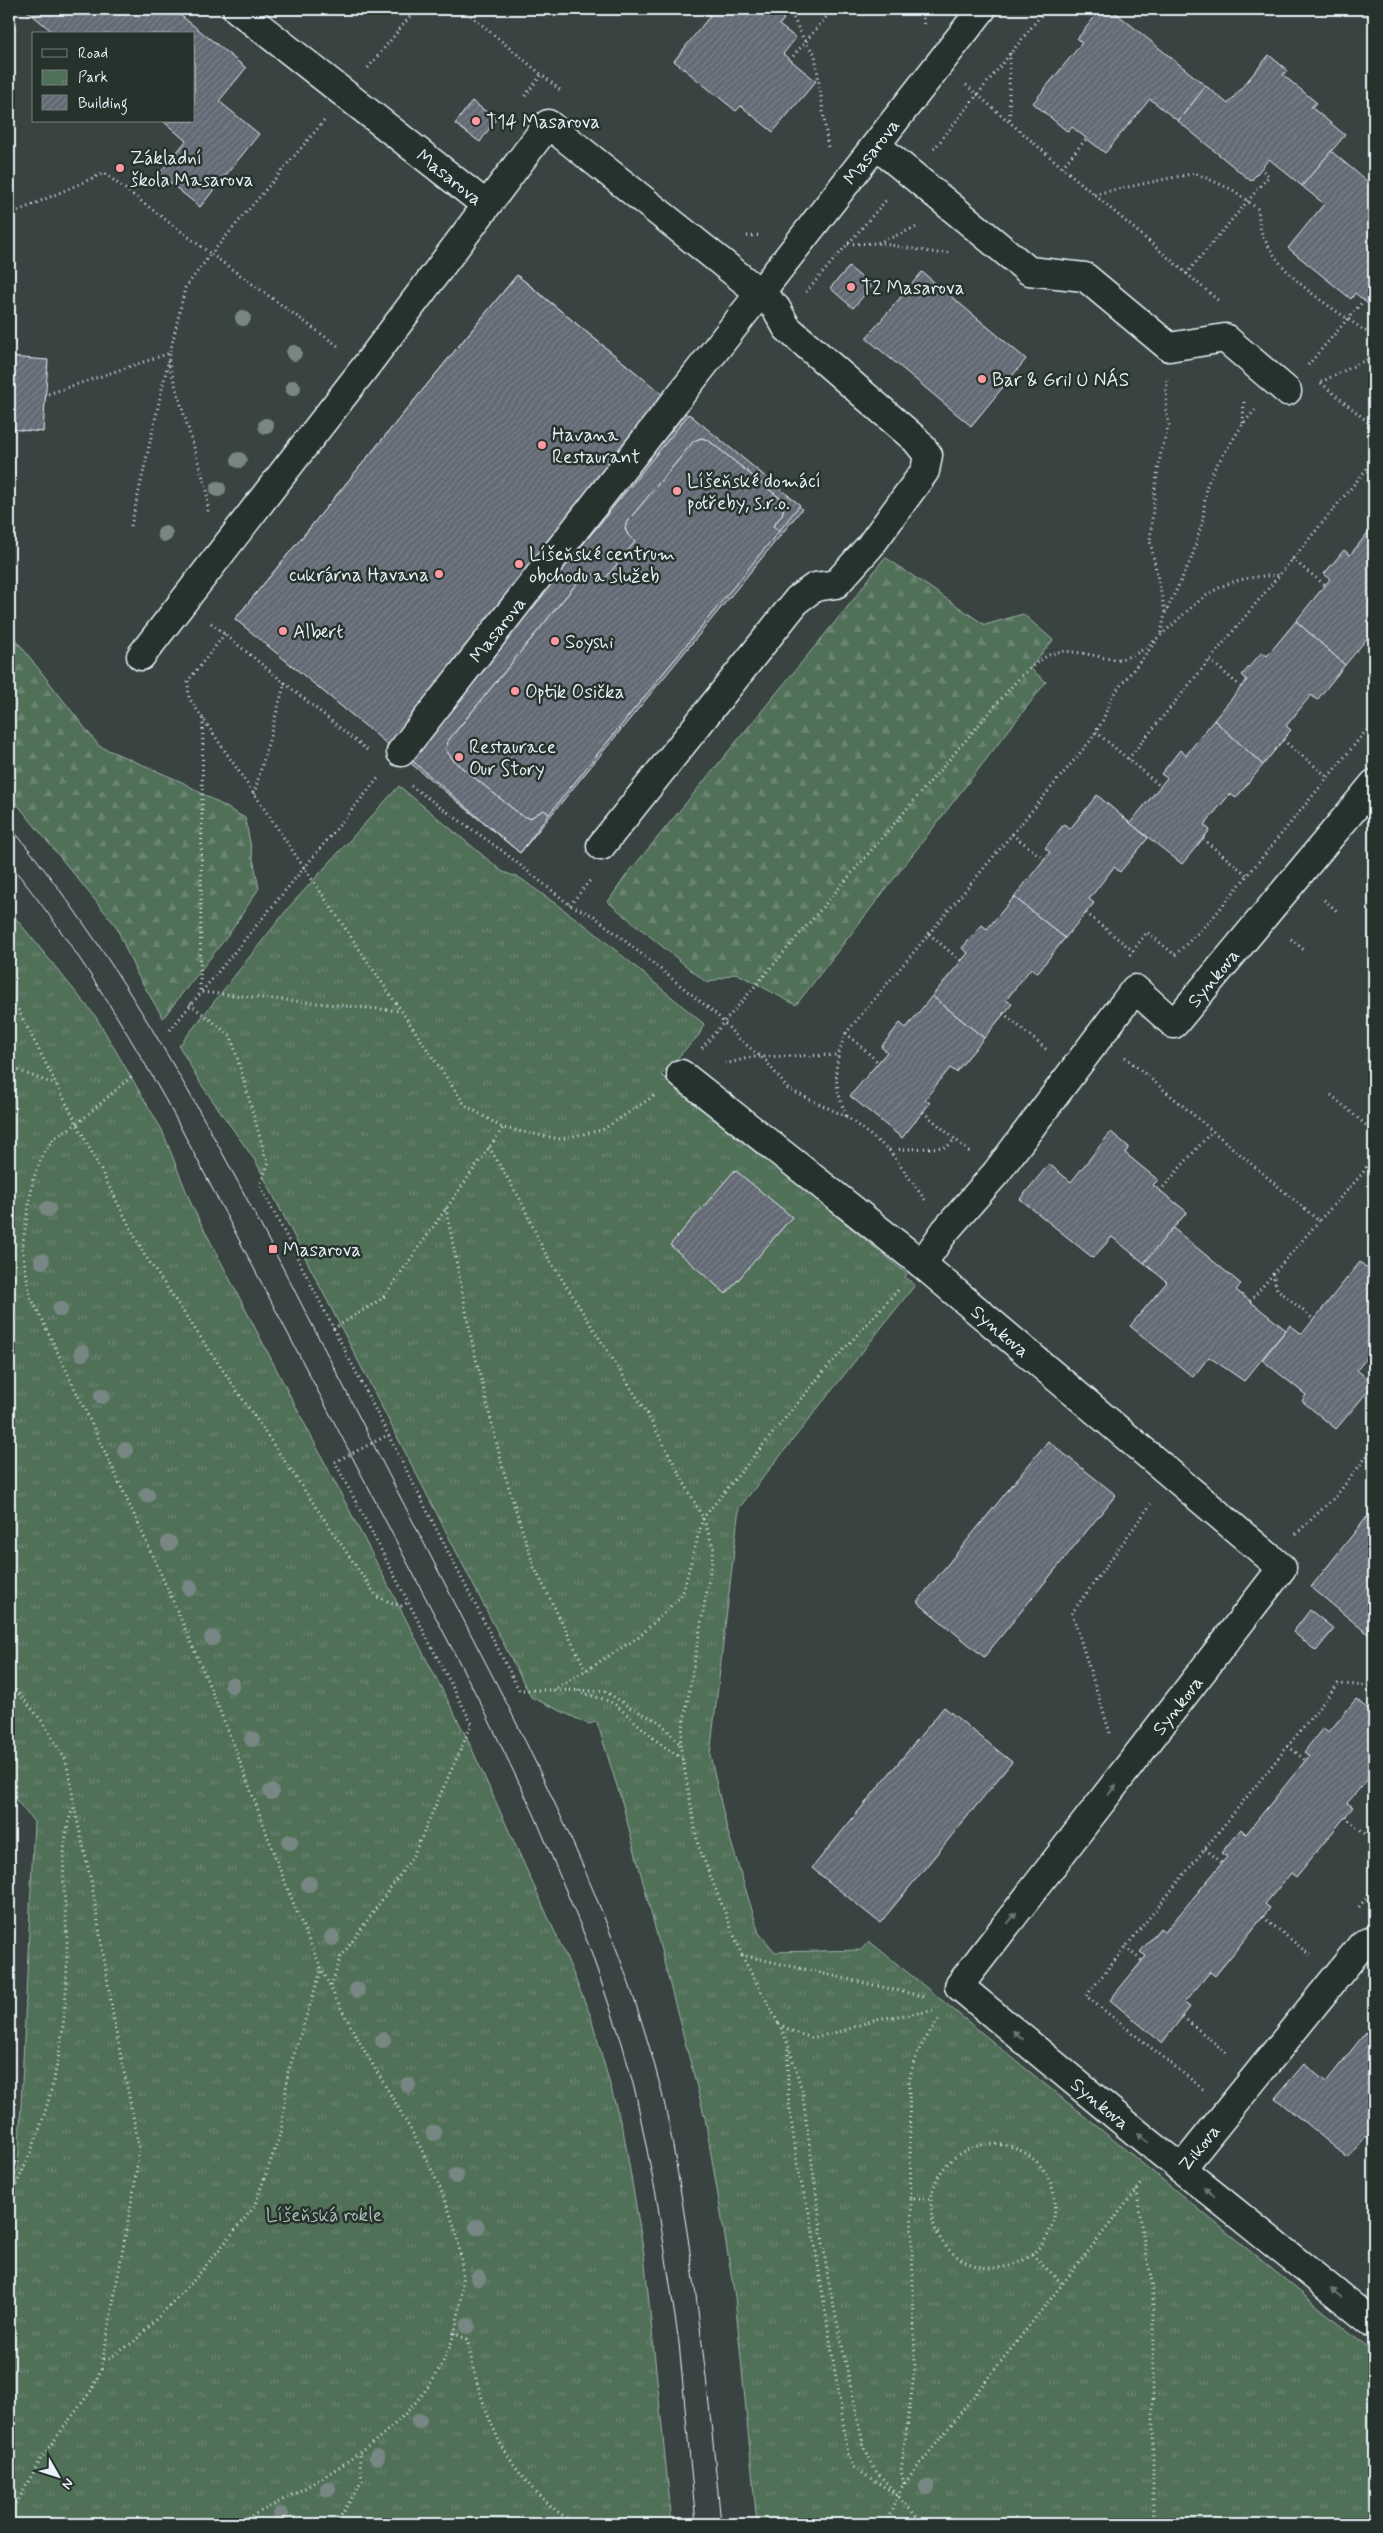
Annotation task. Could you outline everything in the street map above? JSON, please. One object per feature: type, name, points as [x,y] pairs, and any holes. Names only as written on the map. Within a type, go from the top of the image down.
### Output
[{"type":"street","name":"Masarova","points":[[237,9],[486,205],[548,124],[760,293]]},
{"type":"street","name":"Masarova","points":[[394,759],[982,9]]},
{"type":"street","points":[[876,146],[1028,271],[1085,277],[1169,347],[1225,338],[1289,382]]},
{"type":"street","points":[[141,656],[366,366],[486,205]]},
{"type":"street","points":[[601,846],[798,599],[815,586],[836,584],[870,546],[924,471],[928,455],[916,440],[787,328],[776,308],[760,293]]},
{"type":"street","name":"Synkova","points":[[922,1264],[945,1231],[996,1173],[1135,989],[1174,1024],[1374,784]]},
{"type":"street","name":"Synkova","points":[[681,1074],[922,1264],[1171,1477],[1282,1568],[959,1986],[1181,2169]]},
{"type":"street","name":"Zikova","points":[[1374,1940],[1362,1945],[1181,2169],[1374,2324]]},
{"type":"path","points":[[131,526],[185,288],[211,254],[346,95],[416,9]]},
{"type":"path","points":[[463,9],[566,95]]},
{"type":"path","points":[[789,9],[805,42],[815,54],[828,150]]},
{"type":"path","points":[[790,60],[833,9]]},
{"type":"path","points":[[919,9],[923,16],[924,32],[916,48],[1010,122],[1222,304]]},
{"type":"path","points":[[1359,9],[1374,21]]},
{"type":"path","points":[[1010,53],[1008,92],[1010,122]]},
{"type":"path","points":[[1062,167],[1086,138]]},
{"type":"path","points":[[1186,274],[1269,176],[1261,169]]},
{"type":"path","points":[[1093,194],[1195,172],[1233,190],[1258,209],[1261,231],[1279,260],[1307,290],[1374,337]]},
{"type":"path","points":[[9,215],[104,173],[211,254],[366,366]]},
{"type":"path","points":[[741,235],[756,237],[765,233]]},
{"type":"path","points":[[847,244],[878,243],[938,253],[970,251],[995,244]]},
{"type":"path","points":[[847,1117],[837,1090],[837,1055],[846,1033],[1096,732],[1112,696],[1152,649],[1160,635],[1165,614],[1192,557],[1203,519],[1206,488],[1214,469],[1242,424],[1289,382],[1364,300]]},
{"type":"path","points":[[1165,614],[1150,541],[1155,488],[1161,452],[1169,425],[1166,410],[1169,347]]},
{"type":"path","points":[[45,395],[170,353]]},
{"type":"path","points":[[1289,382],[1320,382],[1374,356]]},
{"type":"path","points":[[168,360],[207,491],[209,519]]},
{"type":"path","points":[[1320,382],[1374,427]]},
{"type":"path","points":[[1128,759],[1374,461]]},
{"type":"path","points":[[1292,559],[1325,585]]},
{"type":"path","points":[[226,634],[188,681],[188,698],[465,1105],[503,1128],[560,1140],[602,1130],[668,1087],[681,1074],[1019,678],[1041,658],[1062,650],[1114,660],[1143,650],[1215,588],[1241,579],[1280,575]]},
{"type":"path","points":[[183,600],[285,682],[394,759],[426,798],[500,850],[570,905],[594,916],[716,1014],[723,1023],[760,1056],[788,1089],[847,1117],[889,1150],[945,1231]]},
{"type":"path","points":[[1367,638],[1374,644]]},
{"type":"path","points":[[1210,660],[1242,687]]},
{"type":"path","points":[[254,794],[285,682]]},
{"type":"path","points":[[200,992],[203,718]]},
{"type":"path","points":[[1127,959],[1147,932],[1175,955],[1210,921],[1374,721]]},
{"type":"path","points":[[1096,732],[1160,786]]},
{"type":"path","points":[[1283,740],[1328,777]]},
{"type":"path","points":[[170,1030],[394,759]]},
{"type":"path","points":[[1012,834],[1044,859]]},
{"type":"path","points":[[1202,839],[1247,875]]},
{"type":"path","points":[[1086,913],[1132,951]]},
{"type":"path","points":[[929,934],[961,961]]},
{"type":"path","points":[[9,992],[144,1254],[377,1597],[402,1606],[409,1602]]},
{"type":"path","points":[[200,992],[401,1011]]},
{"type":"path","points":[[190,1004],[231,1036],[265,1155],[269,1162],[260,1185],[519,1690],[577,1689],[605,1691],[631,1708],[660,1722],[680,1744]]},
{"type":"path","points":[[1003,1013],[1051,1053]]},
{"type":"path","points":[[846,1033],[878,1062]]},
{"type":"path","points":[[720,1065],[760,1056],[837,1055]]},
{"type":"path","points":[[1123,1055],[1319,1221]]},
{"type":"path","points":[[9,1067],[57,1086]]},
{"type":"path","points":[[131,1077],[78,1123],[54,1138],[42,1154],[33,1180],[22,1248],[30,1295],[159,1568],[225,1724],[275,1859],[331,1987],[356,2036],[417,2142],[457,2231],[462,2253],[462,2287],[448,2353],[422,2393],[400,2419],[359,2453],[297,2491],[234,2524]]},
{"type":"path","points":[[1330,1095],[1374,1132]]},
{"type":"path","points":[[923,1112],[996,1173]]},
{"type":"path","points":[[334,1329],[383,1298],[503,1128]]},
{"type":"path","points":[[1160,1191],[1212,1131]]},
{"type":"path","points":[[889,1150],[947,1147],[955,1139]]},
{"type":"path","points":[[489,1147],[520,1198],[544,1251],[648,1415],[703,1518],[714,1549],[680,1744],[698,1845],[742,1955],[788,2044],[802,2090],[828,2279],[863,2444],[875,2470],[923,2524]]},
{"type":"path","points":[[1250,1301],[1272,1272],[1362,1174],[1374,1155]]},
{"type":"path","points":[[446,1208],[472,1342],[503,1469],[534,1567],[586,1670]]},
{"type":"path","points":[[554,1690],[640,1637],[682,1595],[703,1518],[825,1370],[922,1264]]},
{"type":"path","points":[[1272,1272],[1277,1289],[1313,1319]]},
{"type":"path","points":[[331,1987],[341,1957],[412,1858],[472,1724],[335,1462],[388,1435]]},
{"type":"path","points":[[1270,1558],[1336,1496],[1374,1447]]},
{"type":"path","points":[[1124,1774],[1072,1614],[1171,1477]]},
{"type":"path","points":[[9,1682],[42,1721],[65,1759],[92,1885],[115,2027],[139,2146],[136,2182],[104,2359],[93,2388],[42,2457],[9,2517]]},
{"type":"path","points":[[1209,2093],[1086,1996],[1338,1684],[1374,1686]]},
{"type":"path","points":[[577,1689],[587,1696],[612,1703],[638,1722],[666,1750],[682,1758]]},
{"type":"path","points":[[1288,1746],[1306,1760]]},
{"type":"path","points":[[9,2198],[23,2172],[47,2110],[60,2057],[65,2004],[67,1942],[62,1861],[66,1826],[74,1806]]},
{"type":"path","points":[[1345,1817],[1374,1841]]},
{"type":"path","points":[[1205,1849],[1222,1863]]},
{"type":"path","points":[[1263,1917],[1316,1960]]},
{"type":"path","points":[[1125,1947],[1142,1961]]},
{"type":"path","points":[[742,1955],[928,1997],[959,1986]]},
{"type":"path","points":[[104,2359],[111,2358],[135,2341],[195,2279],[254,2207],[281,2132],[288,2072],[322,1967]]},
{"type":"path","points":[[904,2484],[901,2471],[915,2368],[909,2092],[912,2065],[919,2048],[946,2010],[959,1986]]},
{"type":"path","points":[[779,2024],[794,2032],[812,2038],[846,2030],[876,2019],[946,2010]]},
{"type":"path","points":[[1183,2016],[1235,2060]]},
{"type":"path","points":[[788,2044],[788,2096],[797,2161],[811,2220],[848,2454],[852,2467],[897,2495]]},
{"type":"path","points":[[984,2144],[997,2144],[1024,2151],[1040,2164],[1050,2181],[1056,2201],[1054,2222],[1046,2240],[1032,2255],[1013,2265],[993,2269],[972,2266],[953,2255],[939,2239],[931,2220],[930,2199],[936,2179],[944,2168],[964,2150],[984,2144]]},
{"type":"path","points":[[886,2524],[897,2495],[904,2484],[1149,2174]]},
{"type":"path","points":[[1137,2189],[1142,2231],[1153,2287],[1153,2510],[1155,2524]]},
{"type":"path","points":[[911,2199],[930,2199]]},
{"type":"path","points":[[1032,2255],[1063,2284]]},
{"type":"path","points":[[453,2333],[467,2339],[476,2381],[488,2420],[512,2464],[551,2509],[576,2524]]},
{"type":"path","points":[[336,2524],[362,2481],[359,2453]]},
{"type":"green space","points":[[885,557],[985,625],[1023,614],[1053,640],[1030,668],[1046,682],[796,1005],[736,973],[707,983],[608,902],[625,877],[854,599]]},
{"type":"green space","points":[[9,631],[99,746],[182,782],[245,818],[259,888],[229,934],[163,1018],[136,972],[116,926],[9,794]]},
{"type":"green space","points":[[399,786],[503,872],[520,878],[589,928],[704,1024],[699,1035],[661,1075],[685,1092],[907,1274],[905,1277],[915,1285],[739,1508],[710,1755],[727,1829],[759,1933],[775,1952],[861,1950],[869,1941],[1374,2352],[1374,2524],[757,2524],[735,2297],[705,2118],[622,1802],[597,1722],[588,1724],[531,1697],[256,1162],[201,1084],[179,1046],[290,906]]},
{"type":"green space","name":"Líšeňská rokle","points":[[9,910],[96,1017],[162,1130],[192,1206],[465,1734],[568,1961],[591,2017],[624,2135],[644,2254],[672,2524],[9,2524],[9,2181],[18,2170],[34,1822],[9,1791]]},
{"type":"building","points":[[25,9],[173,9],[246,68],[219,101],[259,134],[200,207],[159,174],[186,141],[164,122],[195,122],[195,32],[53,32]]},
{"type":"building","points":[[700,9],[772,9],[784,19],[779,25],[796,38],[783,54],[816,81],[773,132],[741,106],[736,111],[674,61],[710,16]]},
{"type":"building","points":[[1101,9],[1111,9],[1206,86],[1178,121],[1150,99],[1105,153],[1072,127],[1068,132],[1033,103],[1082,43],[1077,39]]},
{"type":"building","points":[[1269,55],[1287,70],[1283,75],[1317,103],[1311,107],[1345,135],[1302,186],[1269,159],[1251,181],[1178,121],[1206,86],[1228,104]]},
{"type":"building","name":"T14 Masarova","points":[[472,101],[496,119],[480,142],[455,124]]},
{"type":"building","points":[[1331,151],[1374,187],[1374,309],[1355,293],[1351,299],[1288,248],[1324,204],[1302,186]]},
{"type":"building","name":"T2 Masarova","points":[[849,267],[872,286],[853,308],[830,288]]},
{"type":"building","points":[[922,272],[1026,359],[971,426],[866,338]]},
{"type":"building","points":[[517,275],[640,376],[362,717],[235,619]]},
{"type":"building","name":"Líšeňské centrum obchodu a služeb","points":[[517,275],[802,509],[520,853],[235,619]]},
{"type":"building","points":[[9,357],[48,360],[43,432],[9,429]]},
{"type":"building","points":[[689,414],[800,505],[779,531],[773,526],[782,515],[784,506],[781,499],[708,440],[701,438],[694,441],[627,522],[625,528],[628,535],[635,542],[604,580],[598,575],[589,574],[581,578],[448,741],[446,750],[455,762],[522,816],[530,818],[544,810],[549,814],[520,853],[409,758]]},
{"type":"building","points":[[701,438],[708,440],[781,499],[784,506],[782,515],[773,526],[779,531],[549,814],[544,810],[530,818],[522,816],[455,762],[446,750],[448,741],[581,578],[589,574],[598,575],[604,580],[635,542],[628,535],[625,528],[627,522],[694,441]]},
{"type":"building","points":[[1374,525],[1374,618],[1368,625],[1374,630],[1345,665],[1296,621],[1330,579],[1324,574],[1344,550],[1350,555]]},
{"type":"building","points":[[1296,621],[1345,665],[1317,700],[1311,695],[1286,726],[1291,730],[1263,765],[1214,720],[1247,680],[1242,675],[1262,652],[1267,656]]},
{"type":"building","points":[[1214,720],[1263,765],[1236,798],[1230,794],[1204,825],[1210,830],[1182,864],[1130,823],[1167,778],[1161,774],[1180,750],[1186,755]]},
{"type":"building","points":[[1097,795],[1148,838],[1120,872],[1114,867],[1089,899],[1094,903],[1065,938],[1014,897],[1050,852],[1045,848],[1064,824],[1070,829]]},
{"type":"building","points":[[1014,897],[1065,938],[1037,973],[1031,968],[1006,1000],[1012,1004],[984,1038],[932,996],[968,953],[962,948],[982,925],[987,929]]},
{"type":"building","points":[[932,996],[984,1038],[956,1072],[950,1068],[925,1099],[930,1103],[902,1138],[850,1096],[887,1052],[881,1047],[900,1023],[906,1028]]},
{"type":"building","points":[[1111,1132],[1129,1147],[1125,1153],[1158,1180],[1153,1185],[1187,1212],[1144,1263],[1112,1237],[1093,1258],[1020,1199],[1049,1164],[1071,1182]]},
{"type":"building","points":[[735,1170],[792,1217],[726,1294],[670,1245]]},
{"type":"building","points":[[1173,1228],[1241,1284],[1236,1290],[1286,1330],[1244,1381],[1209,1357],[1193,1377],[1130,1326],[1167,1282],[1144,1263]]},
{"type":"building","points":[[1360,1262],[1374,1274],[1374,1349],[1357,1370],[1374,1384],[1336,1429],[1302,1401],[1306,1395],[1262,1360],[1290,1325],[1302,1334]]},
{"type":"building","points":[[1048,1441],[1116,1495],[984,1657],[917,1602]]},
{"type":"building","points":[[1374,1508],[1374,1639],[1311,1587]]},
{"type":"building","points":[[1310,1610],[1334,1629],[1316,1651],[1293,1632]]},
{"type":"building","points":[[1356,1699],[1374,1714],[1374,1772],[1347,1803],[1353,1807],[1296,1877],[1291,1873],[1265,1904],[1270,1908],[1215,1976],[1210,1972],[1184,2003],[1190,2007],[1162,2043],[1110,2000],[1146,1956],[1140,1952],[1160,1928],[1165,1932],[1227,1857],[1221,1853],[1241,1829],[1246,1834],[1309,1756],[1304,1752],[1323,1728],[1329,1732]]},
{"type":"building","points":[[944,1707],[1012,1762],[880,1923],[812,1868]]},
{"type":"building","points":[[1366,2032],[1374,2039],[1374,2143],[1366,2136],[1348,2158],[1275,2098],[1304,2064],[1326,2082]]},
{"type":"tram line","points":[[9,825],[53,881],[94,939],[133,998],[205,1120],[506,1702],[594,1891],[631,1989],[647,2038],[669,2126],[698,2309],[721,2524]]},
{"type":"tram line","points":[[9,863],[55,923],[97,985],[137,1049],[174,1115],[482,1706],[534,1814],[589,1946],[622,2043],[636,2095],[657,2200],[679,2343],[696,2524]]},
{"type":"place","name":"T14 Masarova","points":[[476,121]]},
{"type":"place","name":"Základní škola Masarova","points":[[120,168]]},
{"type":"place","name":"T2 Masarova","points":[[851,287]]},
{"type":"place","name":"Bar & Gril U NÁS","points":[[982,379]]},
{"type":"place","name":"Havana Restaurant","points":[[542,445]]},
{"type":"place","name":"Líšeňské domácí potřeby, s.r.o.","points":[[677,491]]},
{"type":"place","name":"Líšeňské centrum obchodu a služeb","points":[[519,564]]},
{"type":"place","name":"cukrárna Havana","points":[[439,574]]},
{"type":"place","name":"Albert","points":[[283,631]]},
{"type":"place","name":"Soyshi","points":[[555,641]]},
{"type":"place","name":"Optik Osička","points":[[515,691]]},
{"type":"place","name":"Restaurace Our Story","points":[[459,757]]},
{"type":"place","name":"Masarova","points":[[273,1249]]}]
